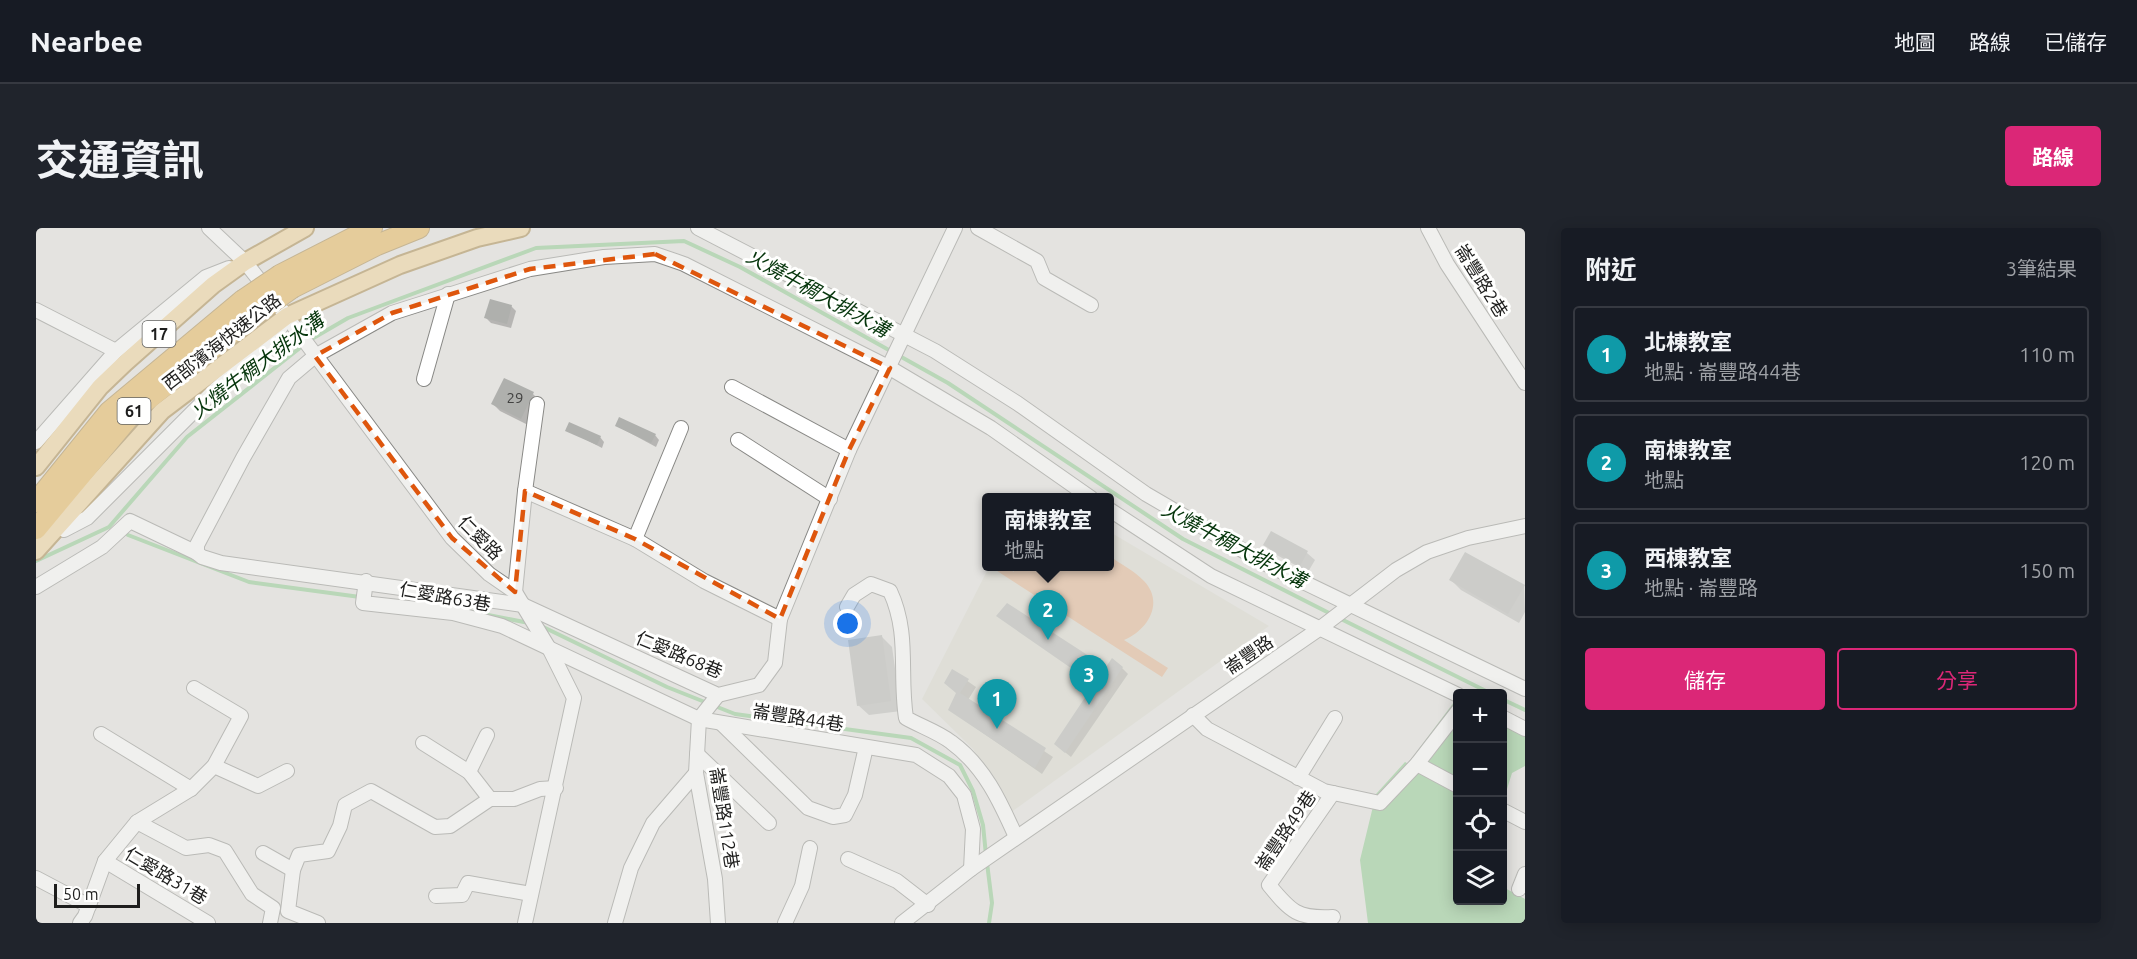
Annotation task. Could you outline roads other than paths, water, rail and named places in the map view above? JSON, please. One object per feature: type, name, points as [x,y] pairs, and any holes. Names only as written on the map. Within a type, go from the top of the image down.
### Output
[{"type":"highway","name":"西部濱海快速公路","points":[[36,502],[109,412],[248,307],[372,228]]},
{"type":"highway","name":"西部濱海快速公路","points":[[286,282],[420,228]]},
{"type":"highway","name":"西部濱海快速公路","points":[[41,533],[136,409],[248,307]]},
{"type":"main road","name":"17","points":[[36,467],[117,371],[213,285],[245,262],[305,228]]},
{"type":"main road","points":[[36,551],[41,533],[162,411],[287,316],[400,265],[477,238],[521,228]]},
{"type":"street","name":"仁愛路","points":[[209,228],[245,262],[452,538],[489,574],[515,592],[550,650],[574,698],[525,923]]},
{"type":"street","points":[[699,228],[905,335],[1017,402],[1146,494],[1266,564],[1525,689]]},
{"type":"street","name":"仁愛路68巷","points":[[36,588],[102,547],[129,521],[202,557],[222,563],[366,581],[523,605],[718,695],[759,685],[775,663],[780,619],[849,450],[955,228]]},
{"type":"street","points":[[978,228],[1037,261],[1044,278],[1091,305]]},
{"type":"street","name":"崙豐路2巷","points":[[1428,228],[1447,264],[1525,382]]},
{"type":"street","points":[[197,553],[198,545],[243,458],[289,378],[315,356],[392,313],[530,268],[604,257],[655,254],[684,264],[890,368],[990,428],[1084,493]]},
{"type":"street","points":[[36,442],[116,351],[206,277],[245,262]]},
{"type":"street","points":[[424,379],[448,294]]},
{"type":"street","points":[[36,310],[116,351]]},
{"type":"street","points":[[64,530],[87,518],[217,388],[273,340],[287,316]]},
{"type":"street","points":[[732,387],[849,450]]},
{"type":"street","points":[[515,592],[525,491],[537,404]]},
{"type":"street","points":[[635,539],[681,428]]},
{"type":"street","points":[[738,440],[830,499]]},
{"type":"street","points":[[525,491],[635,539],[704,580],[780,619]]},
{"type":"street","points":[[1114,513],[1211,576],[1453,693]]},
{"type":"street","name":"崙豐路","points":[[975,867],[1319,629],[1396,570],[1428,552],[1468,538],[1525,526]]},
{"type":"street","name":"仁愛路63巷","points":[[366,581],[363,603],[453,613],[502,626],[550,650]]},
{"type":"street","points":[[847,607],[854,595],[871,584],[890,591],[899,612],[904,639],[903,698],[906,718],[950,740],[975,761],[999,800],[1012,841]]},
{"type":"street","name":"崙豐路44巷","points":[[550,650],[699,718],[722,724],[916,755],[950,776],[964,795],[973,830],[975,867]]},
{"type":"street","points":[[80,923],[89,906],[105,861],[137,822],[191,789],[214,766],[241,716],[194,688]]},
{"type":"street","points":[[699,718],[718,695]]},
{"type":"street","name":"崙豐路49巷","points":[[1193,715],[1207,729],[1298,778],[1333,793],[1380,803],[1417,764],[1453,717]]},
{"type":"street","name":"崙豐路112巷","points":[[699,718],[696,773],[715,879],[718,923]]},
{"type":"street","points":[[1298,778],[1335,718]]},
{"type":"street","points":[[1507,719],[1525,729]]},
{"type":"street","points":[[722,724],[808,808],[832,817],[845,815],[855,795],[866,747]]},
{"type":"street","points":[[101,734],[191,789]]},
{"type":"street","points":[[469,772],[487,735]]},
{"type":"street","points":[[423,743],[469,772],[490,799]]},
{"type":"street","points":[[697,754],[769,823]]},
{"type":"street","points":[[1417,764],[1453,783]]},
{"type":"street","points":[[214,766],[258,786],[287,771]]},
{"type":"street","points":[[615,923],[631,868],[653,823],[696,773]]},
{"type":"street","points":[[318,923],[288,911],[293,870],[299,855],[328,851],[340,826],[345,805],[371,791],[435,827],[450,826],[490,799],[514,799],[540,789],[556,788]]},
{"type":"street","name":"崙豐路49巷","points":[[1333,793],[1269,885],[1285,904],[1308,918],[1333,917]]},
{"type":"street","points":[[1507,812],[1525,822]]},
{"type":"street","points":[[137,822],[186,848],[209,845],[225,852],[252,894],[273,909],[270,923]]},
{"type":"street","points":[[785,923],[802,886],[810,848]]},
{"type":"street","points":[[263,853],[293,870]]},
{"type":"street","points":[[848,859],[897,881],[928,905]]},
{"type":"street","name":"仁愛路31巷","points":[[105,861],[208,923]]},
{"type":"street","points":[[902,923],[975,867]]},
{"type":"street","points":[[1519,889],[1525,874]]},
{"type":"street","points":[[36,878],[89,906]]},
{"type":"street","points":[[436,896],[462,895],[468,883],[531,894]]},
{"type":"waterway","name":"火燒牛稠大排水溝","points":[[36,561],[109,527],[187,437],[310,340],[348,318],[536,248],[684,241],[740,267],[948,383],[1114,493]]},
{"type":"waterway","name":"火燒牛稠大排水溝","points":[[1114,493],[1183,539],[1333,615]]},
{"type":"waterway","points":[[128,535],[249,582],[360,597]]},
{"type":"waterway","points":[[468,611],[529,623]]},
{"type":"waterway","name":"火燒牛稠大排水溝","points":[[1339,618],[1482,689]]},
{"type":"waterway","points":[[539,625],[667,687],[735,714],[911,738],[960,765],[973,791],[983,825],[986,855]]},
{"type":"waterway","name":"火燒牛稠大排水溝","points":[[1507,701],[1525,710]]},
{"type":"waterway","points":[[987,863],[992,903],[989,923]]},
{"type":"place","name":"南棟教室","points":[[1048,640]]},
{"type":"place","name":"西棟教室","points":[[1089,705]]},
{"type":"place","name":"北棟教室","points":[[997,729]]}]
